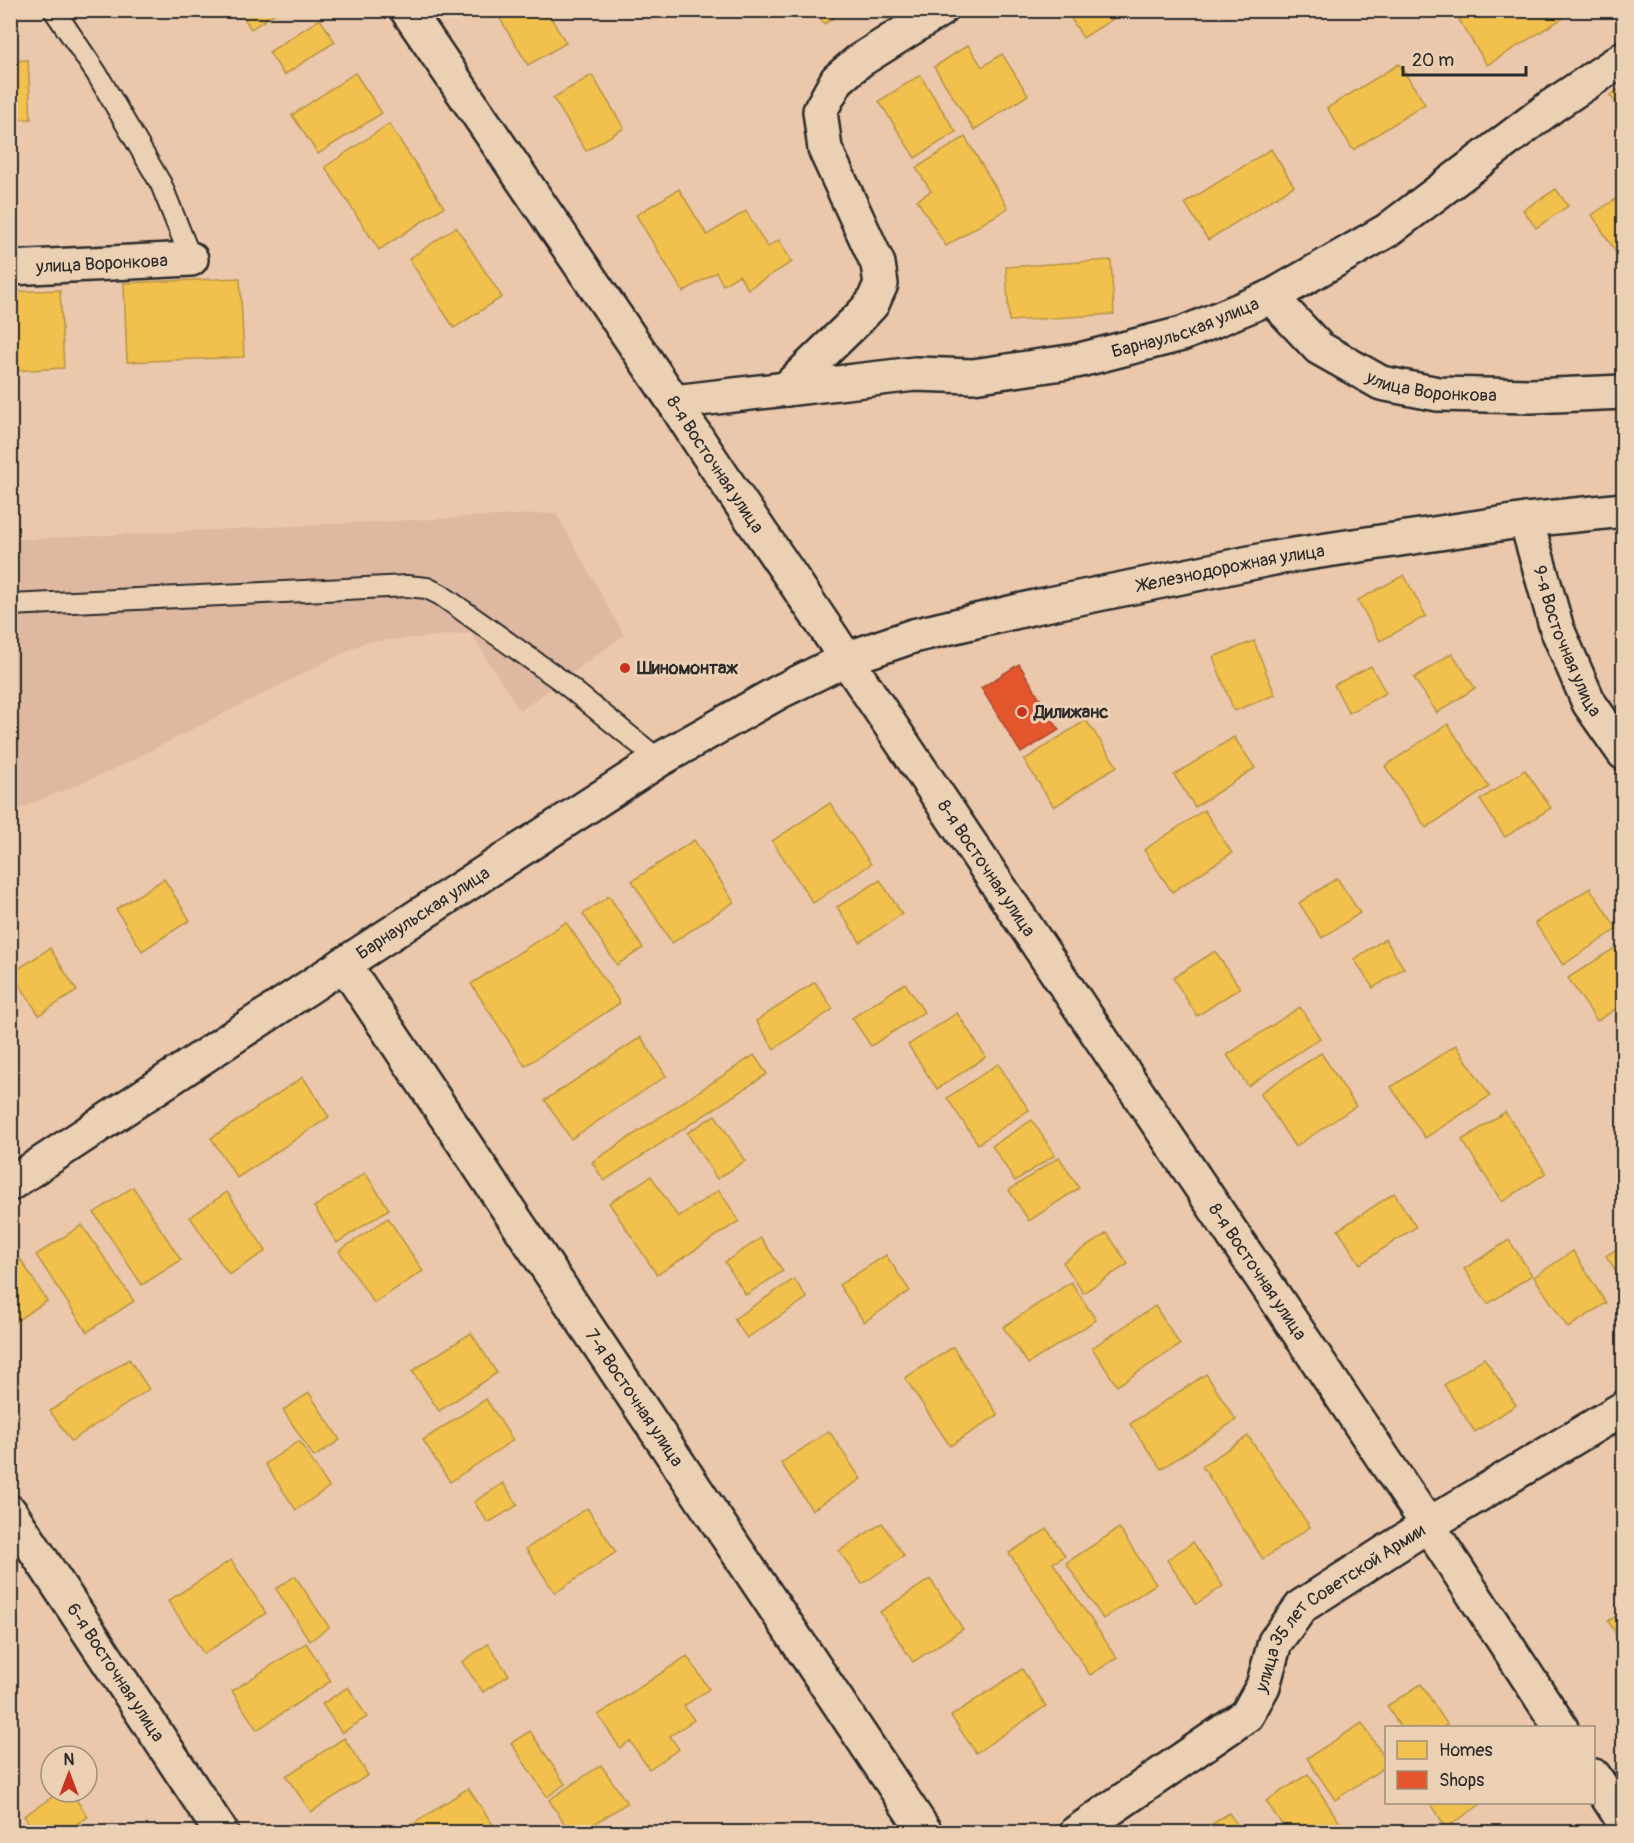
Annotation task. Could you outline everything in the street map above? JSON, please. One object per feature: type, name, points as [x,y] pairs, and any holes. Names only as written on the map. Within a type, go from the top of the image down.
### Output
[{"type":"street","name":"8-я Восточная улица","points":[[407,10],[674,402],[714,466],[813,607],[1428,1525],[1560,1726]]},
{"type":"street","points":[[786,389],[872,304],[881,284],[878,264],[825,149],[820,111],[837,80],[859,60],[940,10]]},
{"type":"street","name":"Барнаульская улица","points":[[674,402],[915,374],[973,376],[1076,361],[1182,334],[1271,297],[1388,230],[1552,106],[1623,58]]},
{"type":"street","name":"улица Воронкова","points":[[10,268],[191,259]]},
{"type":"street","name":"улица Воронкова","points":[[1271,297],[1319,348],[1381,383],[1438,394],[1531,396],[1623,392]]},
{"type":"street","name":"Железнодорожная улица","points":[[846,659],[913,636],[1035,607],[1274,558],[1526,520],[1623,510]]},
{"type":"street","name":"9-я Восточная улица","points":[[1526,520],[1557,629],[1589,702],[1623,753]]},
{"type":"street","name":"Барнаульская улица","points":[[10,1184],[659,760],[779,692],[846,659]]},
{"type":"street","name":"7-я Восточная улица","points":[[344,964],[925,1833]]},
{"type":"street","name":"улица 35 лет Советской Армии","points":[[1077,1833],[1247,1715],[1263,1686],[1275,1642],[1302,1606],[1428,1525],[1623,1408]]},
{"type":"street","name":"6-я Восточная улица","points":[[10,1512],[221,1833]]},
{"type":"street","points":[[1595,1779],[1623,1822]]},
{"type":"lane","points":[[54,10],[97,74],[161,184],[191,259]]},
{"type":"lane","points":[[10,605],[407,586],[427,588],[441,595],[559,679],[659,760]]},
{"type":"shaded area","points":[[556,513],[624,635],[520,711],[471,633],[365,642],[108,772],[11,812],[10,540]]},
{"type":"building: Homes","points":[[239,10],[280,10],[251,29]]},
{"type":"building: Homes","points":[[502,10],[546,10],[566,43],[528,65],[497,14]]},
{"type":"building: Homes","points":[[816,10],[847,10],[824,24]]},
{"type":"building: Homes","points":[[1066,10],[1127,10],[1083,38]]},
{"type":"building: Homes","points":[[1474,10],[1558,10],[1563,18],[1487,65],[1459,20]]},
{"type":"building: Homes","points":[[320,19],[335,42],[284,75],[269,52]]},
{"type":"building: Homes","points":[[968,45],[982,67],[1002,54],[1028,95],[974,130],[934,67]]},
{"type":"building: Homes","points":[[28,60],[31,119],[10,120],[10,61]]},
{"type":"building: Homes","points":[[1399,64],[1425,104],[1353,150],[1327,108]]},
{"type":"building: Homes","points":[[355,73],[382,113],[318,154],[292,115]]},
{"type":"building: Homes","points":[[592,75],[624,128],[586,151],[553,98]]},
{"type":"building: Homes","points":[[920,75],[956,132],[915,158],[879,101]]},
{"type":"building: Homes","points":[[1624,86],[1624,115],[1610,95]]},
{"type":"building: Homes","points":[[389,124],[444,207],[379,250],[325,167]]},
{"type":"building: Homes","points":[[965,137],[1008,208],[946,246],[917,200],[931,191],[916,168]]},
{"type":"building: Homes","points":[[1271,149],[1294,186],[1208,240],[1185,203]]},
{"type":"building: Homes","points":[[679,189],[707,235],[746,211],[767,247],[779,240],[792,262],[748,289],[739,275],[723,285],[716,272],[683,292],[636,215]]},
{"type":"building: Homes","points":[[1556,189],[1568,206],[1536,228],[1523,210]]},
{"type":"building: Homes","points":[[1620,196],[1624,202],[1624,258],[1621,260],[1592,215]]},
{"type":"building: Homes","points":[[456,227],[502,297],[454,328],[409,259]]},
{"type":"building: Homes","points":[[1111,260],[1114,314],[1009,321],[1006,267]]},
{"type":"building: Homes","points":[[240,278],[244,357],[127,362],[124,283]]},
{"type":"building: Homes","points":[[60,290],[64,368],[10,371],[10,292]]},
{"type":"building: Homes","points":[[1404,575],[1426,616],[1380,641],[1358,600]]},
{"type":"building: Homes","points":[[1254,641],[1275,695],[1234,711],[1213,657]]},
{"type":"building: Homes","points":[[1452,653],[1475,688],[1437,713],[1414,678]]},
{"type":"building: Homes","points":[[1371,666],[1386,693],[1349,713],[1334,685]]},
{"type":"building: Homes","points":[[1086,720],[1117,766],[1054,807],[1024,760]]},
{"type":"building: Homes","points":[[1448,724],[1489,787],[1426,828],[1385,766]]},
{"type":"building: Homes","points":[[1234,737],[1255,768],[1195,807],[1174,775]]},
{"type":"building: Homes","points":[[1525,770],[1551,808],[1505,837],[1480,800]]},
{"type":"building: Homes","points":[[830,803],[871,864],[813,903],[772,841]]},
{"type":"building: Homes","points":[[1204,810],[1232,853],[1172,892],[1144,850]]},
{"type":"building: Homes","points":[[694,840],[734,902],[672,943],[632,881]]},
{"type":"building: Homes","points":[[1337,878],[1360,913],[1322,938],[1299,903]]},
{"type":"building: Homes","points":[[164,879],[190,920],[142,951],[116,909]]},
{"type":"building: Homes","points":[[880,880],[902,914],[860,942],[837,907]]},
{"type":"building: Homes","points":[[1590,888],[1617,929],[1563,965],[1535,923]]},
{"type":"building: Homes","points":[[609,896],[643,948],[617,965],[583,914]]},
{"type":"building: Homes","points":[[566,922],[620,1003],[525,1066],[471,984]]},
{"type":"building: Homes","points":[[1385,939],[1404,968],[1373,988],[1354,959]]},
{"type":"building: Homes","points":[[1624,942],[1624,1004],[1597,1021],[1568,978]]},
{"type":"building: Homes","points":[[50,948],[77,991],[39,1015],[12,973]]},
{"type":"building: Homes","points":[[1215,951],[1240,988],[1197,1016],[1173,978]]},
{"type":"building: Homes","points":[[815,982],[833,1009],[774,1049],[756,1021]]},
{"type":"building: Homes","points":[[905,983],[924,1012],[871,1046],[852,1018]]},
{"type":"building: Homes","points":[[1300,1007],[1320,1038],[1248,1086],[1227,1055]]},
{"type":"building: Homes","points":[[957,1013],[986,1057],[937,1089],[908,1045]]},
{"type":"building: Homes","points":[[641,1037],[666,1076],[571,1139],[545,1100]]},
{"type":"building: Homes","points":[[1456,1045],[1490,1096],[1425,1138],[1391,1087]]},
{"type":"building: Homes","points":[[1321,1053],[1356,1106],[1295,1147],[1260,1093]]},
{"type":"building: Homes","points":[[754,1055],[767,1074],[604,1181],[592,1162]]},
{"type":"building: Homes","points":[[998,1064],[1029,1110],[978,1144],[947,1098]]},
{"type":"building: Homes","points":[[303,1077],[329,1117],[237,1178],[211,1138]]},
{"type":"building: Homes","points":[[1505,1112],[1546,1173],[1502,1202],[1462,1140]]},
{"type":"building: Homes","points":[[715,1115],[745,1161],[717,1179],[687,1133]]},
{"type":"building: Homes","points":[[1032,1120],[1055,1155],[1015,1181],[992,1146]]},
{"type":"building: Homes","points":[[1059,1157],[1079,1188],[1029,1221],[1009,1190]]},
{"type":"building: Homes","points":[[365,1173],[389,1209],[337,1243],[314,1207]]},
{"type":"building: Homes","points":[[651,1176],[678,1217],[719,1190],[739,1221],[657,1275],[609,1203]]},
{"type":"building: Homes","points":[[133,1187],[181,1260],[142,1285],[94,1213]]},
{"type":"building: Homes","points":[[227,1192],[266,1251],[229,1275],[190,1217]]},
{"type":"building: Homes","points":[[1394,1193],[1416,1227],[1360,1264],[1338,1230]]},
{"type":"building: Homes","points":[[388,1218],[423,1271],[374,1303],[339,1251]]},
{"type":"building: Homes","points":[[82,1225],[134,1301],[87,1332],[36,1255]]},
{"type":"building: Homes","points":[[1107,1233],[1128,1264],[1083,1293],[1063,1262]]},
{"type":"building: Homes","points":[[761,1238],[783,1271],[746,1295],[725,1262]]},
{"type":"building: Homes","points":[[1509,1240],[1532,1275],[1488,1304],[1464,1269]]},
{"type":"building: Homes","points":[[1624,1244],[1624,1283],[1606,1256]]},
{"type":"building: Homes","points":[[1573,1251],[1606,1303],[1568,1328],[1534,1277]]},
{"type":"building: Homes","points":[[886,1255],[910,1291],[864,1322],[839,1285]]},
{"type":"building: Homes","points":[[21,1260],[47,1301],[10,1325],[10,1267]]},
{"type":"building: Homes","points":[[794,1279],[807,1298],[747,1338],[734,1319]]},
{"type":"building: Homes","points":[[1071,1282],[1096,1320],[1028,1364],[1003,1327]]},
{"type":"building: Homes","points":[[1155,1306],[1180,1345],[1117,1386],[1092,1348]]},
{"type":"building: Homes","points":[[471,1333],[497,1373],[439,1411],[412,1371]]},
{"type":"building: Homes","points":[[953,1347],[998,1415],[950,1446],[905,1378]]},
{"type":"building: Homes","points":[[1484,1358],[1516,1405],[1475,1432],[1444,1385]]},
{"type":"building: Homes","points":[[129,1359],[149,1389],[71,1441],[50,1411]]},
{"type":"building: Homes","points":[[1206,1374],[1236,1420],[1161,1469],[1130,1424]]},
{"type":"building: Homes","points":[[309,1393],[340,1440],[314,1457],[283,1410]]},
{"type":"building: Homes","points":[[486,1399],[513,1440],[450,1482],[423,1440]]},
{"type":"building: Homes","points":[[829,1431],[861,1479],[812,1510],[781,1463]]},
{"type":"building: Homes","points":[[1248,1436],[1310,1527],[1263,1559],[1202,1466]]},
{"type":"building: Homes","points":[[299,1441],[329,1487],[296,1510],[265,1464]]},
{"type":"building: Homes","points":[[503,1483],[518,1505],[488,1523],[474,1502]]},
{"type":"building: Homes","points":[[587,1508],[616,1552],[555,1593],[526,1549]]},
{"type":"building: Homes","points":[[882,1523],[904,1556],[862,1584],[839,1551]]},
{"type":"building: Homes","points":[[1119,1528],[1156,1584],[1103,1619],[1066,1563]]},
{"type":"building: Homes","points":[[1047,1529],[1065,1556],[1053,1563],[1117,1658],[1090,1675],[1009,1553]]},
{"type":"building: Homes","points":[[1193,1542],[1223,1586],[1196,1604],[1167,1560]]},
{"type":"building: Homes","points":[[231,1560],[266,1613],[204,1654],[168,1601]]},
{"type":"building: Homes","points":[[295,1576],[329,1627],[310,1641],[276,1589]]},
{"type":"building: Homes","points":[[930,1579],[963,1629],[913,1662],[880,1612]]},
{"type":"building: Homes","points":[[1624,1611],[1624,1646],[1608,1621]]},
{"type":"building: Homes","points":[[306,1643],[331,1681],[257,1730],[232,1691]]},
{"type":"building: Homes","points":[[488,1644],[509,1675],[483,1692],[462,1662]]},
{"type":"building: Homes","points":[[687,1656],[709,1689],[684,1706],[694,1720],[670,1736],[679,1749],[649,1769],[630,1741],[620,1748],[598,1715]]},
{"type":"building: Homes","points":[[1022,1669],[1046,1706],[976,1753],[951,1716]]},
{"type":"building: Homes","points":[[1421,1684],[1447,1724],[1444,1726],[1400,1726],[1387,1706]]},
{"type":"building: Homes","points":[[348,1687],[367,1717],[342,1733],[322,1704]]},
{"type":"building: Homes","points":[[1362,1723],[1385,1758],[1385,1767],[1335,1800],[1307,1758]]},
{"type":"building: Homes","points":[[530,1731],[565,1784],[547,1797],[511,1743]]},
{"type":"building: Homes","points":[[344,1738],[368,1775],[311,1812],[286,1776]]},
{"type":"building: Homes","points":[[601,1765],[627,1803],[582,1832],[570,1832],[549,1800]]},
{"type":"building: Homes","points":[[1308,1774],[1346,1832],[1287,1832],[1266,1801]]},
{"type":"building: Homes","points":[[468,1788],[498,1832],[401,1832]]},
{"type":"building: Homes","points":[[42,1804],[79,1804],[88,1817],[64,1832],[35,1832],[24,1816]]},
{"type":"building: Homes","points":[[1431,1804],[1481,1804],[1446,1828]]},
{"type":"building: Homes","points":[[1229,1813],[1242,1832],[1200,1832]]},
{"type":"building: Shops","points":[[1019,664],[1059,730],[1021,753],[981,688]]},
{"type":"place","name":"Шиномонтаж","points":[[625,668]]},
{"type":"place","name":"Дилижанс","points":[[1022,712]]}]
